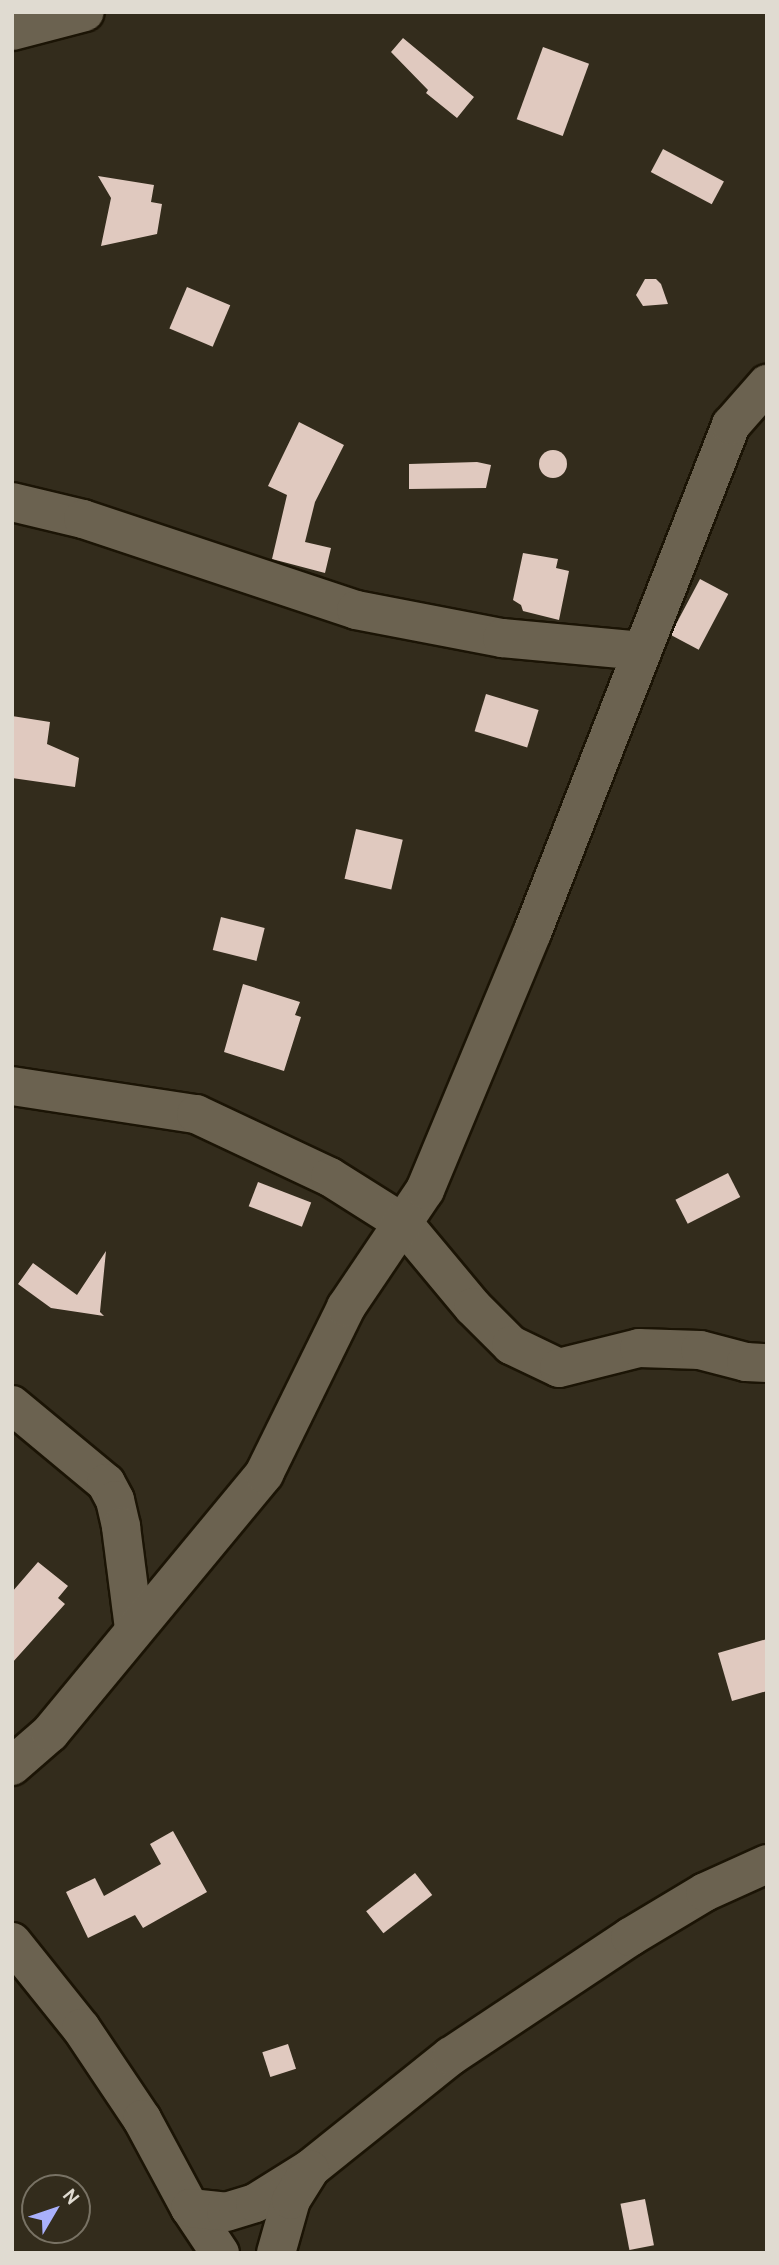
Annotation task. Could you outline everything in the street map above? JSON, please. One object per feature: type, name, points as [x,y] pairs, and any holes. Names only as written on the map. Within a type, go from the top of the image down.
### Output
[{"type":"street","points":[[12,31],[85,12]]},
{"type":"street","points":[[12,1766],[50,1733],[134,1628],[224,1525],[264,1474],[346,1307],[431,1177],[532,933],[731,425],[767,384]]},
{"type":"street","points":[[12,502],[83,519],[356,610],[502,638],[642,651]]},
{"type":"street","points":[[12,1086],[196,1114],[330,1177],[403,1223],[473,1307],[511,1345],[559,1368],[639,1348],[700,1350],[760,1371]]},
{"type":"street","points":[[12,1405],[106,1483],[116,1500],[134,1628]]},
{"type":"street","points":[[12,1734],[50,1733]]},
{"type":"street","points":[[190,2208],[226,2211],[255,2203],[311,2168],[451,2056],[608,1951],[705,1892],[767,1864]]},
{"type":"street","points":[[12,1942],[81,2028],[142,2119],[190,2208],[219,2253]]},
{"type":"street","points":[[276,2253],[291,2200],[311,2168]]},
{"type":"building","points":[[403,38],[474,97],[457,118],[426,93],[428,90],[391,52]]},
{"type":"building","points":[[543,47],[589,64],[563,136],[517,119]]},
{"type":"building","points":[[663,149],[724,181],[712,204],[651,172]]},
{"type":"building","points":[[98,176],[154,185],[151,202],[162,204],[157,234],[101,246],[111,198]]},
{"type":"building","points":[[645,279],[656,279],[661,284],[668,304],[643,306],[636,295]]},
{"type":"building","points":[[187,287],[230,305],[213,347],[169,328]]},
{"type":"building","points":[[299,422],[344,445],[315,502],[305,542],[331,548],[325,573],[272,559],[287,495],[268,486]]},
{"type":"building","points":[[553,450],[563,454],[567,464],[563,474],[553,478],[543,474],[539,464],[543,454]]},
{"type":"building","points":[[477,462],[491,465],[486,488],[409,489],[409,464]]},
{"type":"building","points":[[523,553],[558,559],[556,568],[569,571],[559,620],[523,611],[521,605],[513,600]]},
{"type":"building","points":[[700,579],[728,594],[699,650],[670,635]]},
{"type":"building","points":[[486,694],[539,710],[527,747],[475,731]]},
{"type":"building","points":[[12,716],[50,722],[47,744],[79,758],[75,787],[12,778]]},
{"type":"building","points":[[356,829],[403,840],[391,889],[345,879]]},
{"type":"building","points":[[221,917],[265,928],[256,961],[213,950]]},
{"type":"building","points":[[243,984],[300,1002],[295,1015],[301,1017],[284,1071],[224,1052]]},
{"type":"building","points":[[728,1173],[740,1197],[688,1224],[675,1200]]},
{"type":"building","points":[[258,1182],[311,1202],[302,1227],[249,1206]]},
{"type":"building","points":[[106,1251],[100,1312],[104,1316],[51,1308],[18,1284],[33,1263],[77,1295]]},
{"type":"building","points":[[38,1562],[68,1586],[58,1598],[65,1604],[12,1663],[12,1592]]},
{"type":"building","points":[[767,1639],[767,1691],[732,1701],[718,1653]]},
{"type":"building","points":[[173,1831],[207,1892],[143,1928],[135,1915],[88,1938],[66,1892],[95,1878],[104,1896],[161,1864],[150,1844]]},
{"type":"building","points":[[415,1873],[432,1895],[383,1933],[366,1911]]},
{"type":"building","points":[[288,2044],[296,2069],[270,2077],[262,2052]]},
{"type":"building","points":[[645,2199],[654,2245],[629,2250],[620,2204]]}]
